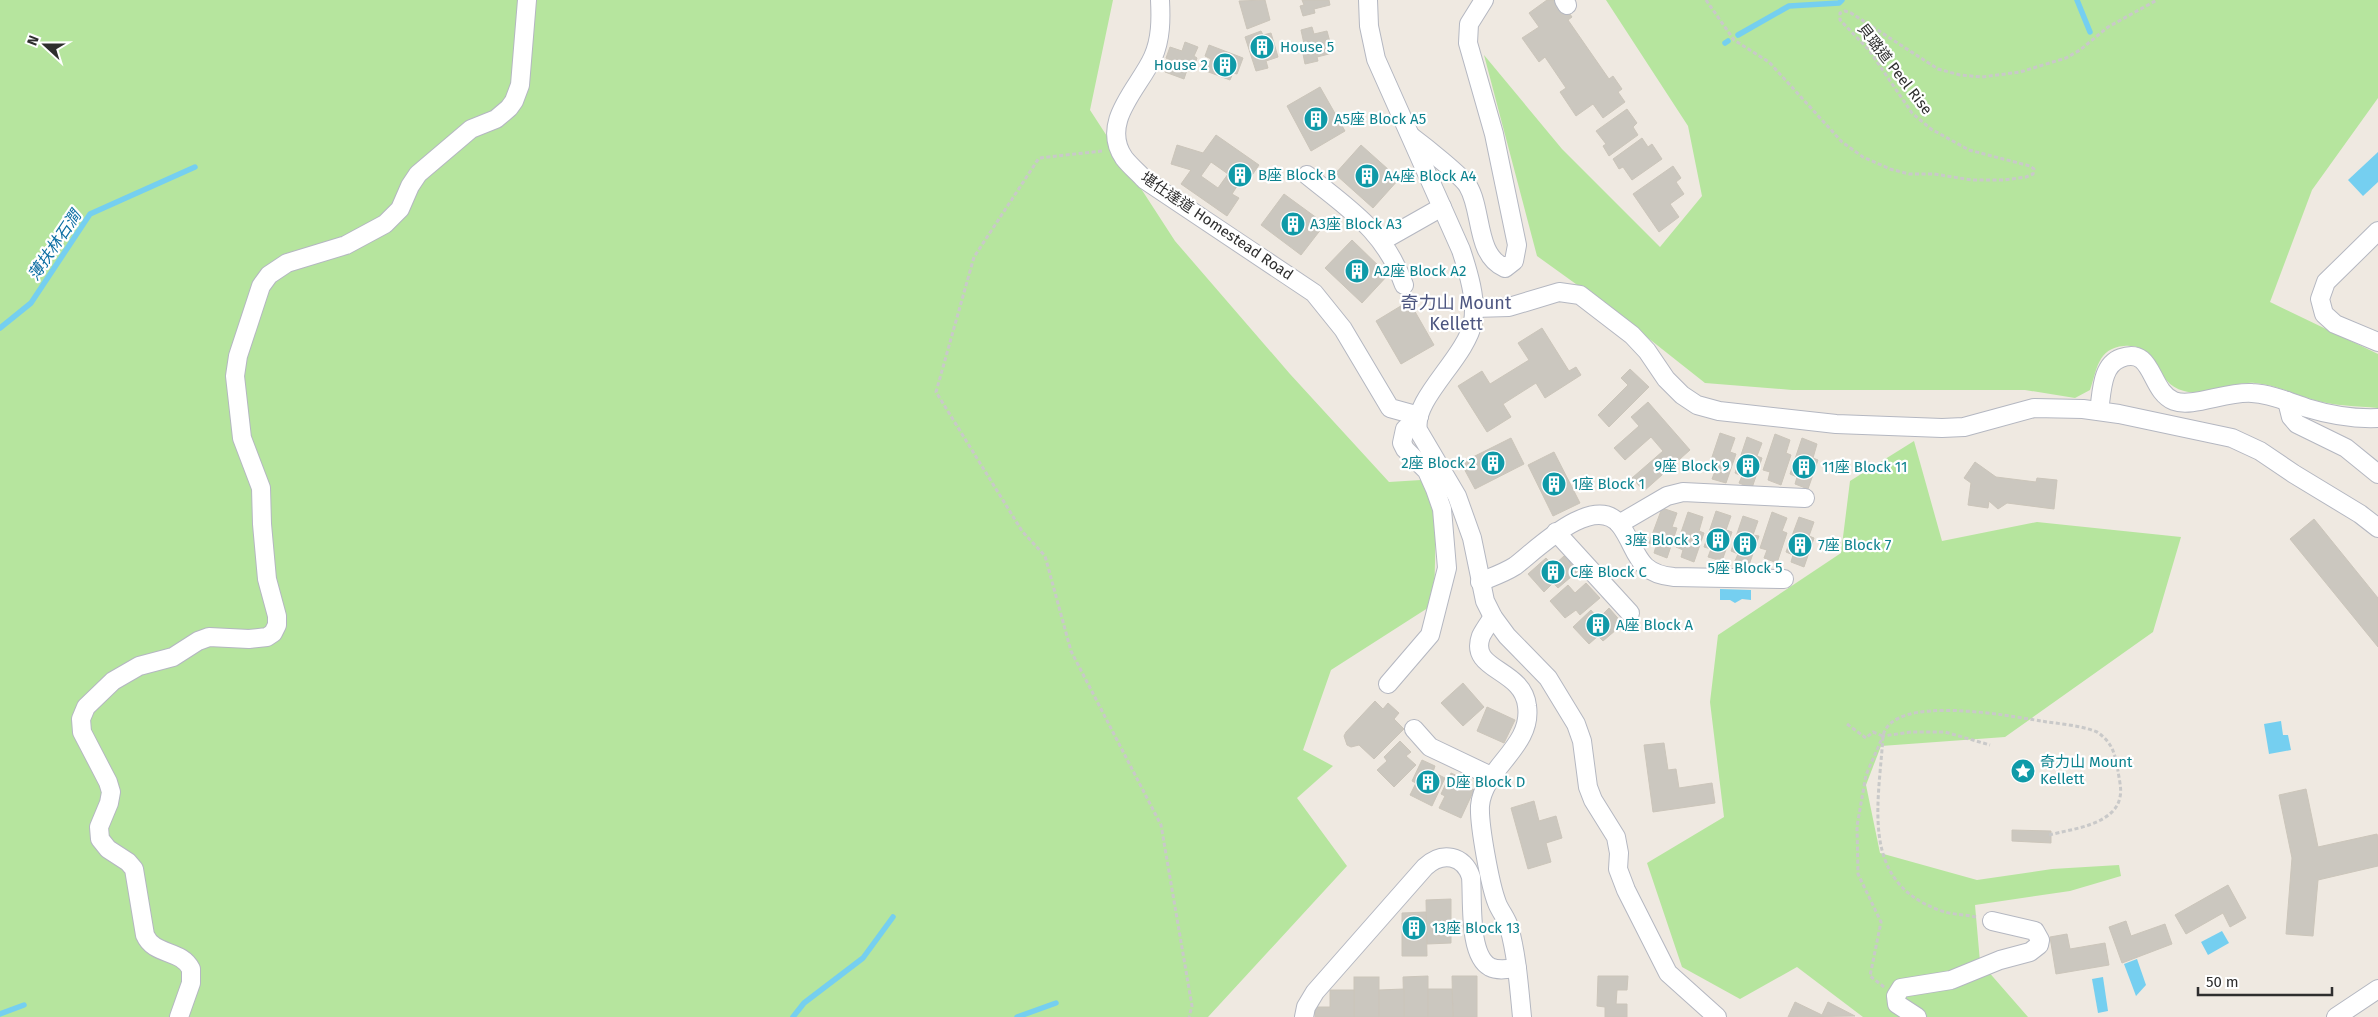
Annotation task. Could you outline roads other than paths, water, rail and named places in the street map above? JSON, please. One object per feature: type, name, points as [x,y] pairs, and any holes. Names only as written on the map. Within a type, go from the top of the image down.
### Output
[{"type":"street","points":[[179,1017],[191,983],[191,969],[183,958],[157,949],[149,942],[145,935],[134,869],[128,862],[108,849],[100,839],[99,827],[109,803],[111,792],[108,782],[85,738],[81,725],[82,714],[101,691],[139,666],[173,657],[198,641],[209,638],[257,639],[267,637],[275,630],[277,616],[267,579],[261,488],[242,438],[235,376],[238,356],[258,293],[269,275],[287,262],[346,245],[385,224],[400,209],[410,186],[418,174],[471,129],[496,118],[509,108],[518,94],[520,85],[527,0]]},
{"type":"street","name":"堪仕達道 Homestead Road","points":[[1160,0],[1160,29],[1156,49],[1146,71],[1122,108],[1118,125],[1120,149],[1124,158],[1145,180],[1314,293],[1343,329],[1390,408],[1419,416]]},
{"type":"street","points":[[1368,0],[1369,26],[1376,59],[1465,263],[1474,308],[1467,342],[1430,394],[1419,416],[1417,425],[1420,435],[1451,484],[1466,520],[1474,544],[1485,601],[1493,617],[1507,636],[1548,678],[1576,724],[1582,741],[1588,786],[1593,800],[1616,837],[1619,853],[1618,869],[1626,890],[1668,973],[1717,1017]]},
{"type":"street","points":[[1408,133],[1468,185],[1487,252],[1498,265],[1505,268],[1514,261],[1518,245],[1498,152],[1468,43],[1469,24],[1484,0]]},
{"type":"street","points":[[1308,175],[1367,224],[1382,241],[1398,268],[1404,285]]},
{"type":"street","points":[[1382,241],[1442,207]]},
{"type":"street","points":[[2378,231],[2326,282],[2320,299],[2324,314],[2335,324],[2378,342]]},
{"type":"street","points":[[1474,308],[1509,307],[1559,292],[1580,295],[1640,343],[1666,379],[1682,395],[1697,405],[1719,411],[1836,424],[1942,428],[1964,427],[2034,408],[2099,411],[2246,443],[2360,514],[2378,528]]},
{"type":"street","points":[[2099,411],[2107,371],[2116,361],[2128,356],[2135,357],[2146,363],[2151,368],[2158,388],[2163,394],[2176,402],[2192,403],[2212,397],[2239,393],[2264,395],[2328,414],[2378,418]]},
{"type":"street","points":[[2286,401],[2291,417],[2297,424],[2346,448],[2378,474]]},
{"type":"street","points":[[1388,684],[1430,635],[1447,568],[1442,509],[1435,489],[1427,471],[1405,449],[1402,443],[1405,428],[1419,416]]},
{"type":"street","points":[[1615,521],[1666,496],[1683,492],[1805,498]]},
{"type":"street","points":[[1480,582],[1514,566],[1567,525],[1600,516],[1615,521],[1637,558],[1657,574],[1674,577],[1784,579]]},
{"type":"street","points":[[1556,532],[1630,613]]},
{"type":"street","points":[[1493,617],[1481,636],[1480,652],[1483,659],[1493,669],[1517,682],[1523,691],[1528,709],[1525,727],[1515,747],[1491,776],[1481,797],[1482,821],[1493,893],[1509,925],[1517,968],[1522,1017]]},
{"type":"street","points":[[1414,730],[1430,747],[1491,776]]},
{"type":"street","points":[[1304,1017],[1306,1007],[1315,992],[1425,867],[1441,857],[1454,857],[1460,860],[1469,871],[1471,877],[1475,946],[1480,958],[1496,969],[1517,968]]},
{"type":"street","points":[[1917,1017],[1900,1007],[1896,996],[1901,988],[1951,980],[2000,960],[2030,952],[2038,945],[2038,935],[2030,928],[1992,921]]},
{"type":"street","points":[[2336,1017],[2378,990]]},
{"type":"water","points":[[2378,152],[2378,182],[2363,196],[2348,180]]},
{"type":"water","points":[[1720,589],[1751,590],[1751,600],[1742,599],[1735,603],[1730,600],[1720,600]]},
{"type":"water","points":[[2281,721],[2283,735],[2288,735],[2291,750],[2269,754],[2264,724]]},
{"type":"water","points":[[2222,931],[2229,943],[2208,955],[2201,942]]},
{"type":"water","points":[[2137,959],[2146,985],[2136,996],[2124,964]]},
{"type":"water","points":[[2103,977],[2108,1011],[2098,1013],[2092,979]]},
{"type":"waterway","points":[[1738,35],[1789,6],[1839,3],[1842,0]]},
{"type":"waterway","points":[[2077,0],[2090,32]]},
{"type":"waterway","name":"薄扶林石澗","points":[[0,328],[31,303],[90,214],[195,167]]},
{"type":"waterway","points":[[793,1017],[804,1003],[863,958],[893,917]]},
{"type":"waterway","points":[[1017,1017],[1056,1003]]},
{"type":"waterway","points":[[0,1014],[24,1005]]},
{"type":"place","name":"House 5","points":[[1262,47]]},
{"type":"place","name":"House 2","points":[[1225,65]]},
{"type":"place","name":"A5座 Block A5","points":[[1316,119]]},
{"type":"place","name":"B座 Block B","points":[[1240,175]]},
{"type":"place","name":"A4座 Block A4","points":[[1367,176]]},
{"type":"place","name":"A3座 Block A3","points":[[1293,224]]},
{"type":"place","name":"A2座 Block A2","points":[[1357,271]]},
{"type":"place","name":"2座 Block 2","points":[[1493,463]]},
{"type":"place","name":"9座 Block 9","points":[[1748,466]]},
{"type":"place","name":"11座 Block 11","points":[[1804,467]]},
{"type":"place","name":"1座 Block 1","points":[[1554,484]]},
{"type":"place","name":"3座 Block 3","points":[[1718,540]]},
{"type":"place","name":"5座 Block 5","points":[[1745,544]]},
{"type":"place","name":"7座 Block 7","points":[[1800,545]]},
{"type":"place","name":"C座 Block C","points":[[1553,572]]},
{"type":"place","name":"A座 Block A","points":[[1598,625]]},
{"type":"place","name":"奇力山 Mount Kellett","points":[[2023,771]]},
{"type":"place","name":"D座 Block D","points":[[1428,782]]},
{"type":"place","name":"13座 Block 13","points":[[1414,928]]},
{"type":"district","name":"奇力山 Mount Kellett","points":[[1456,313]]}]
